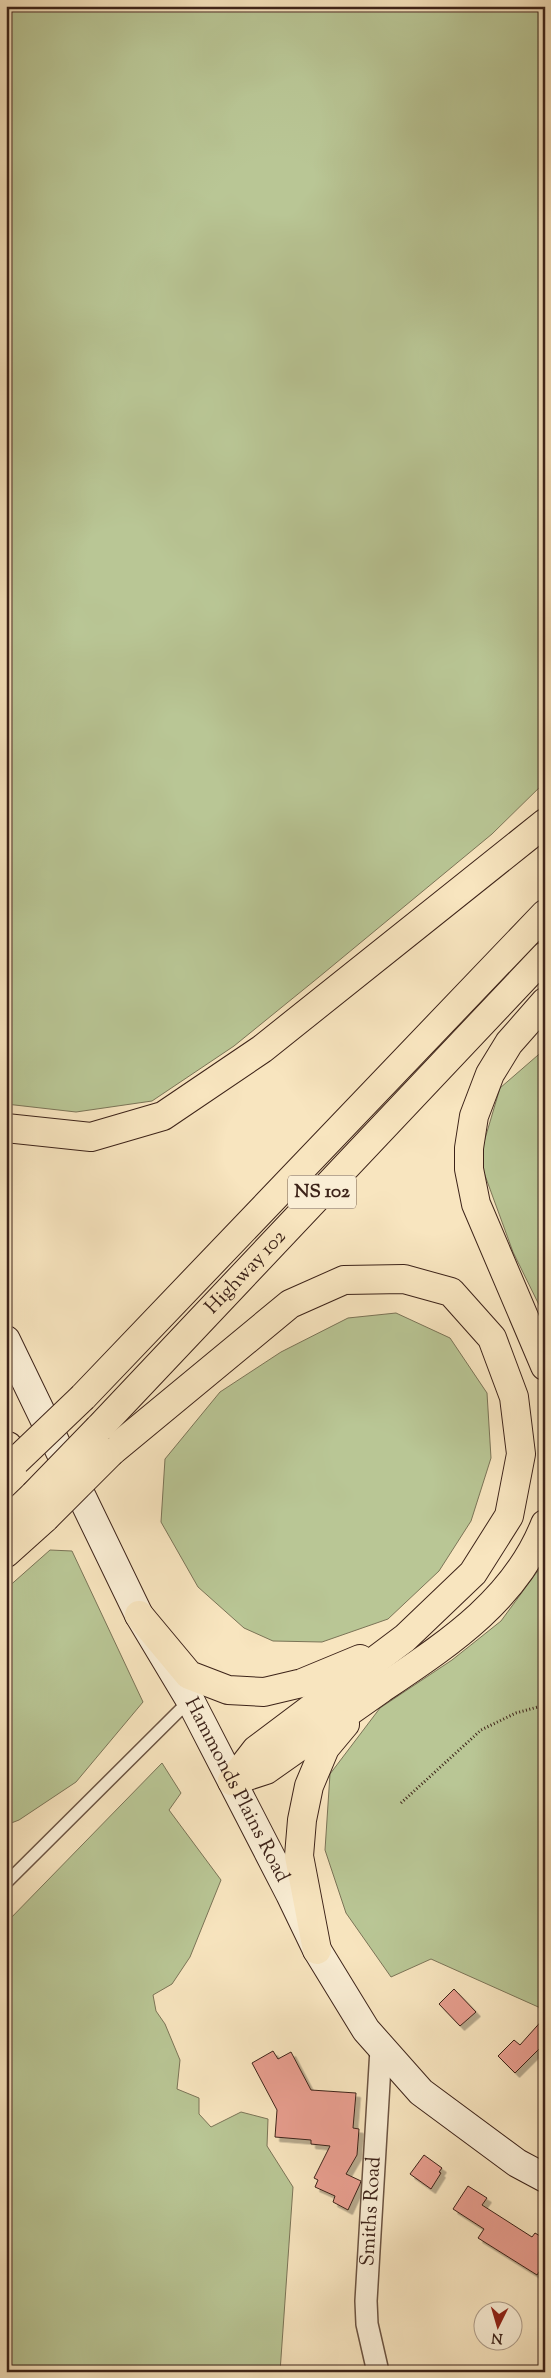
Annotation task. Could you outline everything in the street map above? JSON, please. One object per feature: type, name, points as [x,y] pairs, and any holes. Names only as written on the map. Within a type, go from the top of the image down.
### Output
[{"type":"highway","points":[[6,1128],[92,1137],[163,1116],[262,1049],[545,823]]},
{"type":"highway","name":"Highway 102","points":[[9,1456],[172,1303],[545,914]]},
{"type":"highway","name":"Highway 102","points":[[6,1522],[40,1507],[105,1440],[545,956]]},
{"type":"highway","points":[[545,1002],[509,1043],[490,1074],[474,1116],[469,1148],[469,1169],[476,1204],[545,1366]]},
{"type":"highway","points":[[105,1440],[290,1304],[344,1280],[404,1279],[451,1292],[492,1338],[514,1397],[521,1454],[509,1516],[473,1573],[405,1638],[256,1750],[232,1782]]},
{"type":"highway","points":[[6,1553],[40,1507]]},
{"type":"highway","points":[[232,1782],[266,1770],[448,1644],[480,1616],[505,1590],[532,1552],[545,1524]]},
{"type":"highway","points":[[139,1615],[189,1675],[228,1690],[264,1692],[302,1683],[405,1638]]},
{"type":"highway","points":[[317,1950],[298,1856],[302,1820],[309,1786],[325,1748],[362,1703]]},
{"type":"main road","name":"Hammonds Plains Road","points":[[6,1340],[139,1615],[190,1700],[317,1950],[366,2030],[381,2050],[421,2092],[517,2163],[545,2178]]},
{"type":"street","name":"Smiths Road","points":[[378,2372],[367,2324],[366,2301],[381,2050]]},
{"type":"lane","points":[[6,1883],[190,1700]]},
{"type":"path","points":[[401,1803],[481,1730],[516,1713],[545,1705]]},
{"type":"green space","points":[[6,6],[545,6],[545,782],[492,834],[234,1046],[152,1101],[76,1112],[6,1104]]},
{"type":"green space","points":[[545,1049],[545,1317],[513,1252],[479,1159],[500,1088]]},
{"type":"green space","points":[[396,1313],[450,1338],[487,1393],[491,1458],[471,1521],[439,1571],[388,1619],[322,1642],[273,1641],[244,1628],[198,1587],[161,1522],[165,1459],[220,1392],[281,1352],[348,1318]]},
{"type":"green space","points":[[50,1550],[72,1551],[143,1702],[76,1782],[19,1820],[6,1825],[6,1589]]},
{"type":"green space","points":[[545,1561],[545,2010],[431,1959],[391,1977],[346,1913],[325,1850],[330,1774],[380,1708],[452,1660],[501,1621]]},
{"type":"green space","points":[[162,1763],[181,1793],[169,1810],[221,1880],[190,1957],[172,1984],[153,1995],[156,2011],[165,2024],[180,2060],[177,2089],[199,2098],[199,2114],[211,2127],[241,2112],[268,2119],[267,2146],[293,2187],[280,2372],[6,2372],[6,1923]]},
{"type":"building","points":[[454,1989],[476,2012],[460,2026],[439,2004]]},
{"type":"building","points":[[545,2017],[545,2043],[515,2073],[498,2056],[514,2040],[520,2045]]},
{"type":"building","points":[[273,2051],[278,2059],[291,2052],[311,2090],[356,2093],[353,2128],[359,2129],[357,2155],[346,2174],[361,2181],[348,2210],[333,2202],[335,2196],[315,2187],[318,2180],[314,2178],[330,2146],[311,2144],[311,2140],[275,2137],[277,2110],[252,2063]]},
{"type":"building","points":[[424,2155],[442,2168],[431,2189],[410,2174]]},
{"type":"building","points":[[468,2186],[487,2198],[482,2205],[532,2237],[535,2233],[545,2239],[545,2263],[537,2275],[478,2238],[484,2229],[453,2209]]}]
